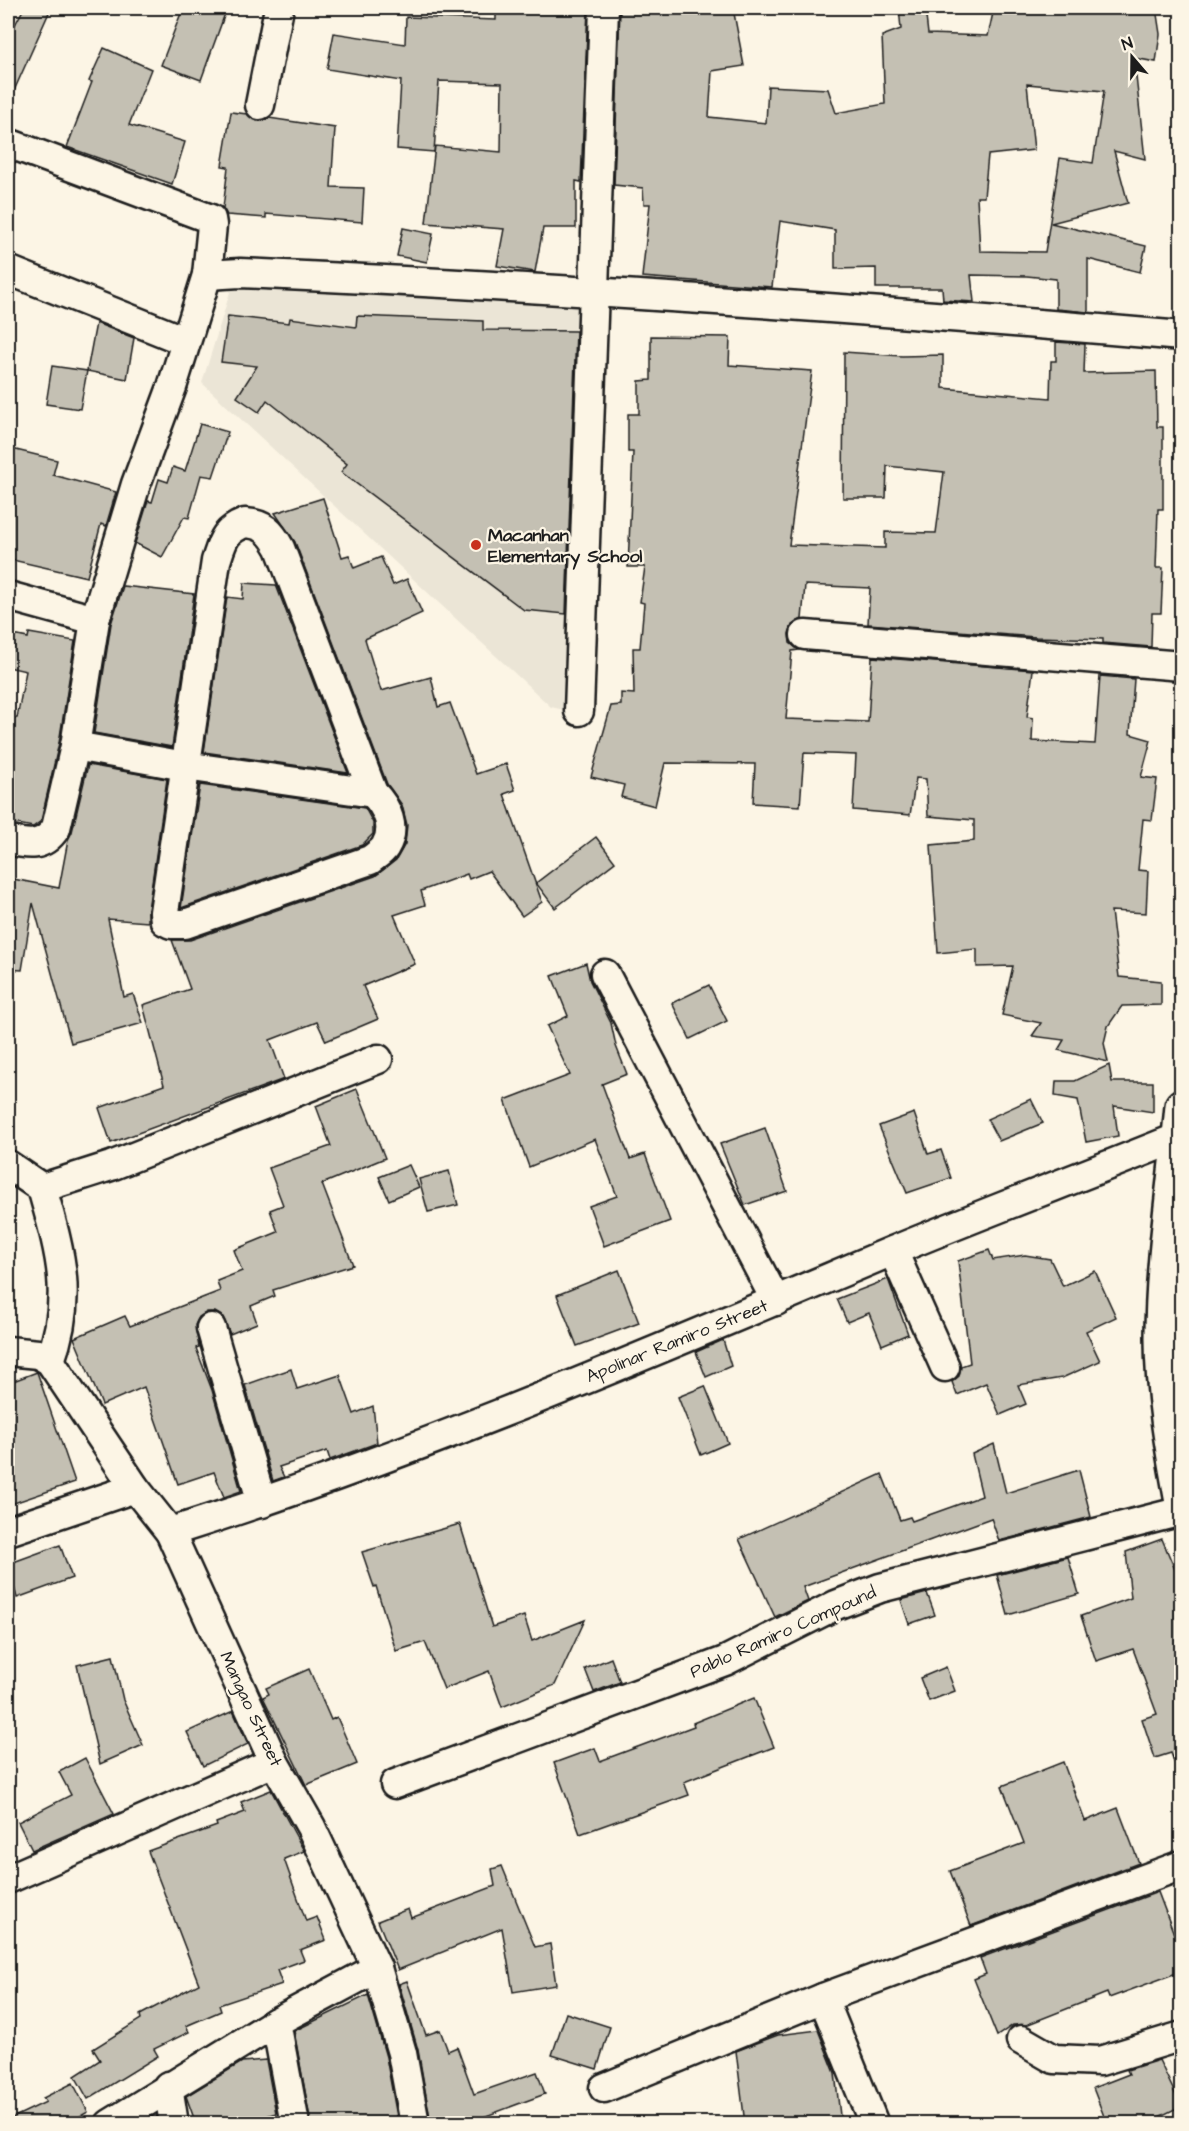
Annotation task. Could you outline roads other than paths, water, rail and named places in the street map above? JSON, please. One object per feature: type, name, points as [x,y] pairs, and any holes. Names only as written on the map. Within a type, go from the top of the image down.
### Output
[{"type":"street","points":[[260,105],[279,8]]},
{"type":"street","points":[[579,711],[604,8]]},
{"type":"street","points":[[8,143],[211,219],[207,275],[172,387],[136,484],[95,620],[75,746],[56,828],[50,837],[30,846],[8,840]]},
{"type":"street","points":[[8,270],[185,341]]},
{"type":"street","points":[[207,275],[240,273],[356,278],[809,306],[1182,336]]},
{"type":"street","points":[[245,522],[257,523],[270,531],[280,548],[373,794],[384,804],[390,821],[386,847],[370,860],[185,924],[171,924],[165,921],[164,912],[185,766],[216,561],[223,540],[231,528],[245,522]]},
{"type":"street","points":[[8,596],[95,620]]},
{"type":"street","points":[[805,634],[1182,666]]},
{"type":"street","points":[[75,746],[185,766],[373,794]]},
{"type":"street","points":[[605,974],[776,1301]]},
{"type":"street","points":[[42,1188],[111,1166],[378,1059]]},
{"type":"street","points":[[1180,1122],[1177,1195],[1164,1273],[1162,1341],[1167,1423],[1182,1502]]},
{"type":"street","name":"Apolinar Ramiro Street","points":[[170,1532],[262,1503],[482,1420],[776,1301],[1180,1122]]},
{"type":"street","points":[[8,1165],[42,1188],[58,1245],[63,1277],[61,1332],[50,1361],[38,1354],[8,1351]]},
{"type":"street","points":[[893,1251],[945,1367]]},
{"type":"street","points":[[211,1328],[262,1503]]},
{"type":"street","name":"Mangao Street","points":[[50,1361],[135,1488],[170,1532],[274,1762],[311,1827],[377,1968],[402,2053],[415,2124]]},
{"type":"street","points":[[8,1531],[135,1488]]},
{"type":"street","name":"Pablo Ramiro Compound","points":[[395,1784],[725,1661],[836,1605],[880,1588],[1182,1511]]},
{"type":"street","points":[[8,1879],[274,1762]]},
{"type":"street","points":[[604,2088],[823,1998],[1182,1865]]},
{"type":"street","points":[[110,2124],[168,2086],[276,2022],[377,1968]]},
{"type":"street","points":[[823,1998],[874,2124]]},
{"type":"street","points":[[276,2022],[295,2124]]},
{"type":"street","points":[[1021,2040],[1054,2059],[1100,2061],[1182,2036]]},
{"type":"street","points":[[168,2086],[174,2124]]},
{"type":"place","name":"Macanhan Elementary School","points":[[476,545]]}]
